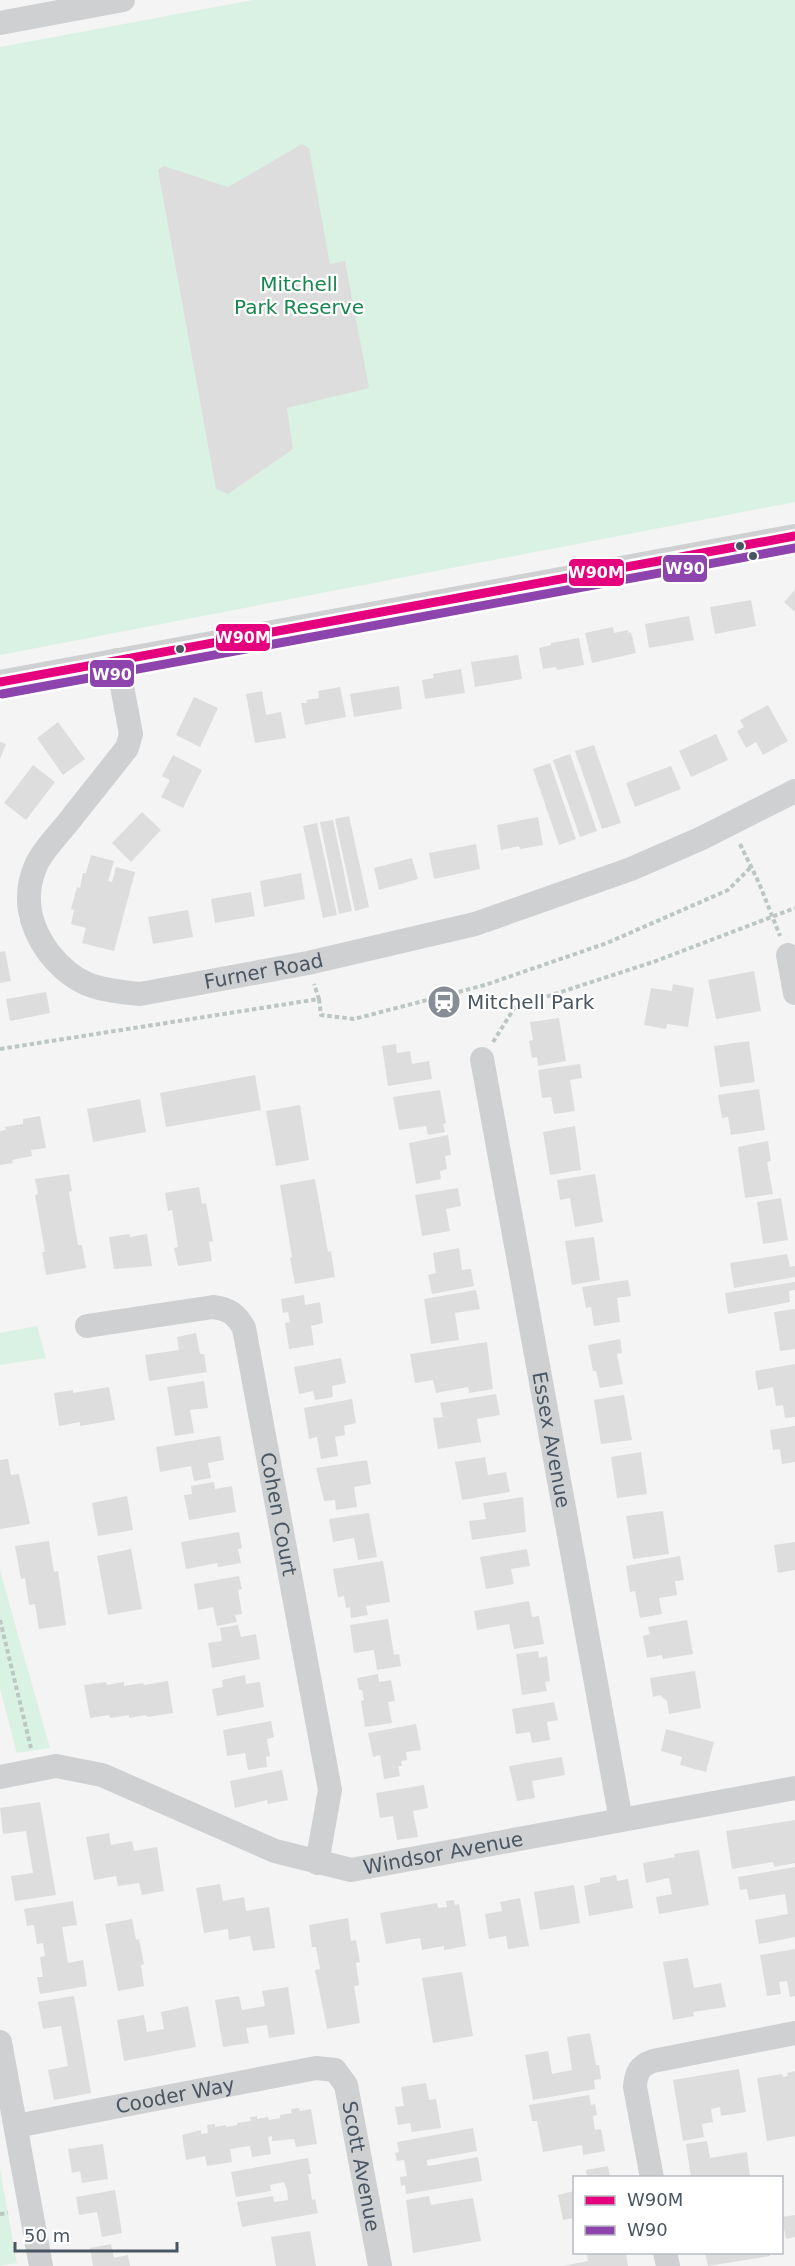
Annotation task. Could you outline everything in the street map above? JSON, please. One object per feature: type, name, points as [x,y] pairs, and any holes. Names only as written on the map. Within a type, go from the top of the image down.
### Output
[{"type":"street","points":[[0,23],[123,0]]},
{"type":"street","points":[[0,682],[795,536]]},
{"type":"street","name":"Furner Road","points":[[117,660],[131,734],[127,748],[38,862],[29,887],[29,911],[38,938],[57,964],[80,983],[113,992],[140,994],[308,963],[475,924],[631,868],[730,824],[795,791]]},
{"type":"street","points":[[788,955],[795,993]]},
{"type":"street","name":"Essex Avenue","points":[[482,1059],[621,1820]]},
{"type":"street","name":"Cohen Court","points":[[87,1326],[213,1306],[227,1308],[237,1315],[244,1328],[330,1790],[316,1863]]},
{"type":"street","name":"Windsor Avenue","points":[[0,1777],[56,1766],[102,1775],[275,1851],[351,1870],[795,1788]]},
{"type":"street","points":[[652,2176],[635,2087],[636,2074],[642,2065],[795,2033]]},
{"type":"street","points":[[0,2042],[41,2266]]},
{"type":"street","name":"Cooder Way","points":[[15,2126],[316,2068],[335,2070]]},
{"type":"street","name":"Scott Avenue","points":[[335,2070],[346,2085],[380,2266]]},
{"type":"path","points":[[730,824],[788,955]]},
{"type":"path","points":[[308,963],[319,999],[321,1015],[354,1018],[485,985],[607,944],[728,890],[751,867]]},
{"type":"path","points":[[482,1059],[515,1007],[656,961],[795,908]]},
{"type":"path","points":[[0,1049],[319,999]]},
{"type":"path","points":[[0,1620],[32,1753]]},
{"type":"green space","name":"Mitchell Park Reserve","points":[[253,0],[795,0],[795,502],[0,655],[0,47]]},
{"type":"green space","points":[[37,1326],[46,1358],[0,1365],[0,1333]]},
{"type":"green space","points":[[0,1571],[50,1748],[17,1753],[0,1689]]},
{"type":"green space","points":[[0,2170],[17,2263],[0,2266]]},
{"type":"building","points":[[302,144],[309,148],[330,264],[345,261],[369,388],[287,408],[293,449],[228,494],[216,489],[158,170],[164,166],[228,187]]},
{"type":"building","points":[[795,590],[795,612],[784,602]]},
{"type":"building","points":[[751,600],[756,626],[715,634],[710,607]]},
{"type":"building","points":[[689,616],[694,640],[649,648],[645,624]]},
{"type":"building","points":[[613,627],[614,633],[628,630],[628,633],[631,632],[636,653],[592,663],[585,633]]},
{"type":"building","points":[[579,638],[584,665],[557,670],[556,667],[543,669],[539,648],[551,645],[551,643]]},
{"type":"building","points":[[518,655],[522,679],[475,687],[471,662]]},
{"type":"building","points":[[461,669],[465,693],[425,699],[422,680],[434,678],[433,674]]},
{"type":"building","points":[[399,686],[402,709],[354,717],[350,694]]},
{"type":"building","points":[[340,687],[346,717],[305,725],[301,703],[319,698],[318,691]]},
{"type":"building","points":[[262,691],[266,715],[281,712],[286,738],[255,743],[246,694]]},
{"type":"building","points":[[194,697],[218,708],[200,747],[176,735]]},
{"type":"building","points":[[768,705],[788,741],[763,755],[756,742],[746,748],[737,731],[744,727],[740,720]]},
{"type":"building","points":[[58,722],[85,759],[63,775],[37,738]]},
{"type":"building","points":[[716,734],[728,760],[691,777],[679,751]]},
{"type":"building","points":[[0,742],[6,744],[0,759]]},
{"type":"building","points":[[594,745],[621,823],[602,829],[575,751]]},
{"type":"building","points":[[570,754],[597,831],[580,837],[553,760]]},
{"type":"building","points":[[173,755],[202,770],[183,808],[161,797],[170,780],[162,776]]},
{"type":"building","points":[[550,763],[576,839],[559,845],[533,769]]},
{"type":"building","points":[[33,765],[55,782],[26,820],[4,803]]},
{"type":"building","points":[[671,766],[681,789],[635,807],[626,783]]},
{"type":"building","points":[[142,812],[161,830],[131,862],[112,843]]},
{"type":"building","points":[[349,816],[369,907],[355,911],[335,819]]},
{"type":"building","points":[[538,817],[543,845],[520,849],[519,846],[501,850],[497,825]]},
{"type":"building","points":[[333,820],[352,911],[339,914],[320,822]]},
{"type":"building","points":[[317,823],[337,915],[323,918],[303,826]]},
{"type":"building","points":[[476,844],[480,869],[434,879],[429,853]]},
{"type":"building","points":[[91,855],[114,861],[108,881],[112,882],[116,867],[135,872],[114,951],[82,943],[86,928],[71,924],[74,910],[71,909],[77,887],[80,888],[83,873],[86,873]]},
{"type":"building","points":[[412,858],[418,879],[379,890],[374,868]]},
{"type":"building","points":[[301,873],[305,899],[264,907],[260,881]]},
{"type":"building","points":[[251,892],[255,916],[215,923],[211,899]]},
{"type":"building","points":[[188,910],[193,937],[153,944],[148,917]]},
{"type":"building","points":[[5,951],[11,981],[0,983],[0,952]]},
{"type":"building","points":[[754,971],[761,1011],[716,1019],[708,980]]},
{"type":"building","points":[[673,984],[694,988],[688,1027],[667,1024],[666,1029],[644,1025],[651,988],[672,991]]},
{"type":"building","points":[[46,992],[50,1013],[10,1021],[6,999]]},
{"type":"building","points":[[559,1018],[566,1061],[538,1066],[537,1057],[532,1058],[529,1041],[533,1040],[530,1022]]},
{"type":"building","points":[[749,1041],[755,1082],[720,1087],[714,1046]]},
{"type":"building","points":[[396,1044],[397,1053],[410,1051],[412,1064],[429,1061],[432,1079],[388,1086],[382,1046]]},
{"type":"building","points":[[580,1064],[582,1078],[570,1080],[575,1111],[554,1114],[551,1097],[542,1098],[538,1070]]},
{"type":"building","points":[[255,1075],[261,1110],[166,1127],[160,1093]]},
{"type":"building","points":[[759,1089],[765,1130],[731,1135],[728,1117],[722,1118],[718,1095]]},
{"type":"building","points":[[440,1090],[446,1123],[443,1124],[445,1132],[428,1135],[426,1126],[399,1130],[393,1097]]},
{"type":"building","points":[[140,1099],[146,1132],[93,1142],[87,1109]]},
{"type":"building","points":[[300,1105],[309,1160],[276,1166],[266,1111]]},
{"type":"building","points":[[40,1116],[46,1148],[31,1150],[32,1156],[0,1165],[0,1131],[6,1130],[5,1127],[23,1124],[23,1119]]},
{"type":"building","points":[[575,1126],[581,1170],[550,1175],[543,1132]]},
{"type":"building","points":[[448,1135],[451,1155],[445,1156],[447,1169],[440,1171],[441,1179],[416,1184],[409,1143]]},
{"type":"building","points":[[768,1141],[771,1161],[767,1162],[773,1194],[745,1198],[738,1147]]},
{"type":"building","points":[[69,1174],[72,1191],[69,1192],[78,1245],[82,1245],[86,1268],[46,1275],[42,1252],[45,1252],[35,1195],[38,1194],[35,1179]]},
{"type":"building","points":[[595,1174],[603,1222],[575,1227],[570,1198],[560,1200],[557,1180]]},
{"type":"building","points":[[315,1179],[328,1252],[331,1251],[335,1277],[295,1284],[280,1185]]},
{"type":"building","points":[[199,1187],[202,1204],[206,1203],[213,1241],[209,1242],[212,1261],[178,1266],[174,1248],[178,1247],[172,1210],[168,1211],[165,1193]]},
{"type":"building","points":[[458,1188],[461,1206],[446,1209],[450,1231],[422,1236],[415,1195]]},
{"type":"building","points":[[781,1198],[788,1240],[763,1244],[757,1202]]},
{"type":"building","points":[[129,1234],[130,1237],[147,1234],[152,1266],[114,1269],[109,1237]]},
{"type":"building","points":[[594,1237],[600,1280],[572,1285],[565,1241]]},
{"type":"building","points":[[459,1248],[462,1270],[471,1269],[474,1286],[432,1294],[428,1275],[436,1273],[433,1253]]},
{"type":"building","points":[[787,1254],[790,1267],[795,1266],[795,1277],[734,1288],[730,1263]]},
{"type":"building","points":[[628,1280],[631,1296],[617,1298],[620,1322],[594,1326],[591,1307],[586,1308],[582,1287]]},
{"type":"building","points":[[795,1282],[795,1290],[789,1291],[790,1302],[728,1314],[725,1293]]},
{"type":"building","points":[[476,1290],[480,1309],[455,1313],[459,1340],[431,1344],[424,1299]]},
{"type":"building","points":[[304,1295],[305,1305],[320,1302],[323,1323],[311,1326],[314,1345],[289,1349],[285,1323],[290,1322],[288,1312],[283,1313],[281,1299]]},
{"type":"building","points":[[795,1309],[795,1349],[780,1351],[774,1312]]},
{"type":"building","points":[[196,1333],[200,1354],[204,1354],[207,1372],[149,1381],[145,1355],[179,1350],[177,1337]]},
{"type":"building","points":[[620,1339],[622,1353],[617,1354],[623,1384],[600,1388],[596,1371],[593,1371],[588,1345]]},
{"type":"building","points":[[487,1342],[493,1389],[469,1393],[468,1387],[436,1393],[433,1380],[415,1383],[410,1354]]},
{"type":"building","points":[[341,1358],[346,1383],[332,1386],[333,1397],[315,1400],[313,1391],[299,1394],[294,1367]]},
{"type":"building","points":[[795,1364],[795,1417],[785,1418],[783,1405],[776,1406],[773,1387],[758,1390],[755,1371]]},
{"type":"building","points":[[204,1381],[208,1408],[190,1410],[194,1433],[175,1436],[167,1387]]},
{"type":"building","points":[[109,1387],[115,1420],[80,1426],[80,1422],[59,1426],[54,1393],[73,1390],[73,1393]]},
{"type":"building","points":[[496,1394],[500,1415],[477,1419],[481,1442],[438,1449],[433,1418],[443,1417],[440,1403]]},
{"type":"building","points":[[624,1395],[632,1440],[601,1444],[594,1400]]},
{"type":"building","points":[[352,1399],[356,1423],[344,1426],[345,1435],[335,1437],[338,1456],[321,1459],[317,1437],[309,1439],[304,1408]]},
{"type":"building","points":[[795,1426],[795,1462],[782,1464],[780,1449],[773,1450],[770,1430]]},
{"type":"building","points":[[220,1436],[224,1460],[208,1463],[211,1478],[194,1481],[191,1466],[160,1472],[156,1447]]},
{"type":"building","points":[[641,1452],[647,1494],[617,1498],[611,1457]]},
{"type":"building","points":[[485,1457],[488,1475],[506,1472],[510,1492],[462,1500],[455,1462]]},
{"type":"building","points":[[8,1459],[11,1475],[19,1474],[30,1524],[0,1529],[0,1460]]},
{"type":"building","points":[[367,1460],[371,1484],[354,1487],[357,1507],[336,1510],[335,1500],[324,1501],[316,1468]]},
{"type":"building","points":[[214,1482],[215,1489],[232,1486],[236,1512],[189,1520],[184,1495],[192,1494],[191,1486]]},
{"type":"building","points":[[127,1496],[133,1530],[98,1536],[92,1503]]},
{"type":"building","points":[[523,1497],[526,1532],[472,1540],[469,1521],[486,1519],[483,1503]]},
{"type":"building","points":[[663,1511],[669,1554],[633,1559],[626,1516]]},
{"type":"building","points":[[369,1513],[377,1557],[358,1560],[354,1538],[333,1542],[329,1519]]},
{"type":"building","points":[[239,1532],[242,1548],[238,1549],[241,1563],[218,1567],[217,1563],[186,1569],[181,1542]]},
{"type":"building","points":[[49,1541],[54,1572],[58,1571],[66,1625],[39,1629],[35,1604],[29,1605],[25,1578],[21,1579],[15,1546]]},
{"type":"building","points":[[795,1542],[795,1570],[778,1573],[774,1545]]},
{"type":"building","points":[[131,1549],[142,1609],[108,1615],[97,1556]]},
{"type":"building","points":[[527,1549],[530,1566],[511,1569],[514,1584],[486,1589],[480,1557]]},
{"type":"building","points":[[680,1556],[684,1580],[675,1581],[677,1595],[659,1598],[662,1614],[640,1618],[635,1591],[630,1592],[626,1566]]},
{"type":"building","points":[[383,1561],[390,1602],[366,1606],[368,1615],[351,1618],[350,1607],[346,1608],[344,1596],[338,1597],[333,1569]]},
{"type":"building","points":[[239,1576],[242,1589],[238,1590],[242,1614],[235,1615],[237,1622],[217,1626],[213,1607],[198,1610],[194,1584]]},
{"type":"building","points":[[529,1601],[532,1617],[539,1616],[544,1644],[514,1649],[509,1624],[477,1630],[474,1611]]},
{"type":"building","points":[[388,1619],[394,1655],[399,1654],[401,1666],[377,1670],[374,1650],[354,1653],[350,1625]]},
{"type":"building","points":[[687,1620],[693,1654],[663,1659],[662,1655],[647,1658],[643,1636],[650,1634],[648,1627]]},
{"type":"building","points":[[238,1625],[241,1637],[256,1634],[260,1659],[212,1668],[208,1643],[222,1641],[220,1628]]},
{"type":"building","points":[[538,1651],[539,1658],[547,1656],[550,1681],[545,1682],[547,1691],[522,1695],[516,1654]]},
{"type":"building","points":[[695,1671],[701,1708],[669,1714],[667,1701],[660,1695],[653,1697],[650,1678]]},
{"type":"building","points":[[378,1674],[379,1682],[391,1680],[395,1701],[388,1702],[392,1723],[365,1727],[361,1701],[364,1700],[357,1678]]},
{"type":"building","points":[[245,1675],[246,1684],[260,1682],[264,1707],[217,1716],[212,1689],[223,1687],[222,1680]]},
{"type":"building","points":[[168,1681],[173,1713],[147,1717],[146,1715],[129,1718],[129,1715],[110,1718],[109,1715],[90,1718],[84,1685],[124,1682],[124,1686]]},
{"type":"building","points":[[554,1702],[558,1720],[547,1722],[550,1740],[532,1743],[530,1732],[516,1734],[512,1709]]},
{"type":"building","points":[[271,1721],[274,1737],[267,1739],[270,1756],[266,1757],[267,1767],[248,1770],[245,1753],[227,1756],[223,1730]]},
{"type":"building","points":[[416,1724],[421,1750],[406,1752],[407,1760],[401,1761],[402,1766],[398,1766],[400,1776],[384,1779],[380,1755],[373,1757],[368,1733]]},
{"type":"building","points":[[666,1729],[714,1742],[706,1772],[680,1765],[682,1757],[661,1751]]},
{"type":"building","points":[[562,1757],[565,1775],[532,1781],[535,1798],[517,1801],[509,1766]]},
{"type":"building","points":[[282,1770],[288,1800],[268,1804],[267,1800],[235,1808],[230,1781]]},
{"type":"building","points":[[424,1785],[428,1808],[413,1811],[418,1837],[397,1840],[393,1816],[380,1818],[376,1793]]},
{"type":"building","points":[[40,1802],[56,1895],[15,1901],[11,1876],[33,1873],[26,1831],[3,1834],[0,1808]]},
{"type":"building","points":[[795,1820],[795,1863],[774,1867],[773,1862],[732,1869],[726,1831]]},
{"type":"building","points":[[109,1833],[111,1845],[132,1841],[134,1851],[157,1847],[164,1891],[142,1895],[139,1883],[118,1886],[116,1876],[94,1880],[86,1837]]},
{"type":"building","points":[[699,1850],[709,1905],[659,1914],[656,1897],[672,1894],[669,1878],[646,1883],[643,1863]]},
{"type":"building","points":[[795,1867],[795,1937],[759,1944],[755,1920],[788,1914],[785,1894],[749,1900],[747,1889],[740,1890],[738,1877]]},
{"type":"building","points":[[616,1875],[617,1881],[628,1879],[633,1908],[589,1916],[584,1886],[600,1882],[600,1878]]},
{"type":"building","points":[[220,1884],[223,1901],[244,1897],[246,1911],[269,1907],[275,1948],[253,1951],[250,1936],[229,1940],[228,1929],[204,1933],[196,1888]]},
{"type":"building","points":[[574,1885],[580,1923],[540,1930],[534,1892]]},
{"type":"building","points":[[520,1898],[529,1946],[508,1949],[506,1936],[489,1939],[485,1914],[502,1911],[500,1902]]},
{"type":"building","points":[[454,1900],[455,1905],[459,1904],[466,1946],[444,1950],[444,1946],[422,1950],[420,1938],[386,1944],[380,1913],[437,1903],[438,1908],[447,1907],[446,1901]]},
{"type":"building","points":[[73,1901],[77,1925],[62,1927],[68,1963],[83,1960],[87,1986],[40,1994],[37,1977],[43,1977],[40,1957],[45,1956],[43,1943],[37,1944],[34,1925],[27,1926],[24,1909]]},
{"type":"building","points":[[348,1918],[351,1941],[356,1940],[360,1962],[356,1963],[359,1985],[354,1986],[360,2023],[327,2029],[315,1970],[320,1969],[316,1947],[312,1947],[309,1925]]},
{"type":"building","points":[[132,1919],[144,1964],[141,1965],[144,1986],[118,1991],[105,1924]]},
{"type":"building","points":[[795,1949],[795,1996],[790,1997],[787,1981],[779,1982],[781,1994],[767,1996],[760,1955]]},
{"type":"building","points":[[688,1958],[694,1988],[721,1983],[726,2007],[693,2012],[694,2016],[673,2020],[663,1962]]},
{"type":"building","points":[[462,1972],[473,2036],[433,2043],[422,1978]]},
{"type":"building","points":[[288,1987],[295,2034],[269,2038],[267,2025],[246,2028],[249,2043],[223,2047],[215,2000],[239,1996],[242,2010],[265,2006],[262,1991]]},
{"type":"building","points":[[74,1996],[91,2093],[54,2100],[48,2070],[68,2066],[61,2026],[43,2029],[38,2002]]},
{"type":"building","points":[[188,2006],[196,2047],[124,2061],[117,2020],[144,2015],[147,2032],[164,2029],[161,2012]]},
{"type":"building","points":[[590,2033],[601,2079],[594,2080],[595,2089],[533,2100],[525,2055],[548,2051],[552,2074],[572,2070],[567,2037]]},
{"type":"building","points":[[739,2069],[746,2112],[721,2116],[720,2107],[711,2109],[713,2122],[702,2124],[704,2137],[683,2141],[673,2080]]},
{"type":"building","points":[[795,2071],[795,2136],[767,2141],[757,2078],[782,2074],[783,2077]]},
{"type":"building","points":[[426,2083],[429,2100],[436,2099],[441,2128],[412,2132],[410,2123],[398,2125],[395,2107],[404,2106],[401,2087]]},
{"type":"building","points":[[589,2095],[591,2105],[595,2104],[597,2115],[593,2116],[595,2130],[601,2129],[605,2151],[583,2155],[582,2145],[543,2152],[537,2121],[532,2121],[529,2105]]},
{"type":"building","points":[[299,2108],[300,2111],[311,2109],[317,2144],[296,2147],[294,2139],[272,2141],[272,2136],[268,2137],[271,2154],[252,2157],[250,2146],[230,2149],[232,2162],[207,2166],[205,2156],[186,2160],[182,2135],[201,2130],[201,2134],[208,2133],[207,2125],[215,2124],[215,2127],[226,2125],[226,2127],[237,2125],[237,2123],[251,2121],[250,2117],[257,2116],[257,2119],[268,2117],[269,2120],[280,2118],[280,2115],[292,2113],[291,2109]]},
{"type":"building","points":[[473,2128],[477,2151],[427,2160],[427,2163],[428,2166],[478,2157],[482,2181],[406,2194],[405,2185],[401,2186],[400,2177],[407,2176],[404,2160],[397,2161],[395,2153],[399,2152],[397,2142]]},
{"type":"building","points":[[707,2141],[710,2158],[747,2152],[750,2176],[691,2176],[686,2144]]},
{"type":"building","points":[[103,2144],[108,2179],[82,2183],[80,2171],[72,2173],[68,2149]]},
{"type":"building","points":[[308,2158],[312,2200],[315,2199],[318,2213],[242,2227],[237,2202],[273,2196],[274,2202],[288,2200],[287,2190],[284,2182],[270,2185],[271,2191],[236,2197],[231,2172]]},
{"type":"building","points":[[608,2166],[610,2176],[587,2176],[586,2170]]},
{"type":"building","points":[[115,2190],[122,2233],[102,2237],[97,2212],[79,2215],[76,2197]]},
{"type":"building","points":[[573,2191],[573,2218],[563,2220],[558,2195]]},
{"type":"building","points":[[429,2196],[431,2205],[473,2198],[481,2241],[413,2253],[406,2200]]},
{"type":"building","points":[[795,2215],[795,2237],[786,2239],[783,2217]]},
{"type":"building","points":[[310,2231],[316,2266],[276,2266],[271,2237]]},
{"type":"building","points":[[111,2244],[114,2258],[128,2255],[130,2266],[93,2266],[90,2248]]},
{"type":"building","points":[[587,2254],[626,2254],[628,2266],[563,2266],[588,2261]]},
{"type":"building","points":[[705,2254],[770,2254],[770,2256],[708,2266]]},
{"type":"transit line","name":"W90M","points":[[0,682],[795,536]]},
{"type":"transit line","name":"W90","points":[[2,694],[795,548]]},
{"type":"place","name":"Mitchell Park","points":[[444,1002]]}]
